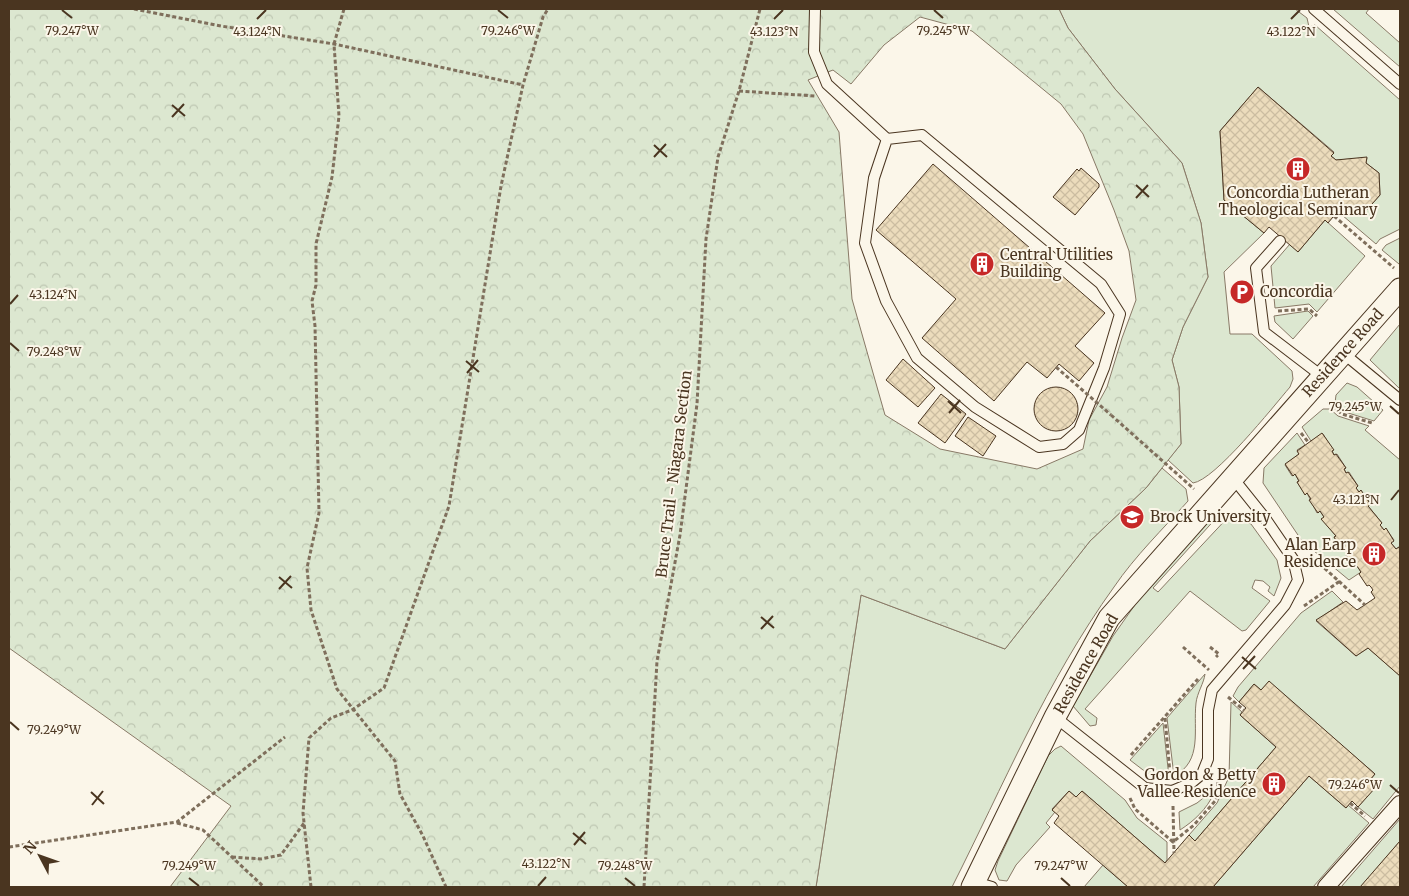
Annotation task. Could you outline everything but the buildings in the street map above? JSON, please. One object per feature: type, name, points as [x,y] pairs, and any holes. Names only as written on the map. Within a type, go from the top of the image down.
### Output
[{"type":"street","name":"Residence Road","points":[[980,885],[1056,717],[1109,618],[1400,290]]},
{"type":"street","points":[[1326,887],[1400,804]]},
{"type":"lane","points":[[815,9],[814,52],[827,84],[887,139],[922,135],[1101,284],[1120,314],[1104,368],[1079,430],[1063,444],[1039,447],[976,407],[917,358],[886,301],[866,243],[874,178],[887,139]]},
{"type":"lane","points":[[1314,9],[1400,84]]},
{"type":"lane","points":[[1280,241],[1256,268],[1264,332],[1323,377]]},
{"type":"lane","points":[[1343,353],[1400,400]]},
{"type":"lane","points":[[1056,717],[1144,788],[1172,791],[1191,783],[1202,774],[1208,759],[1208,710],[1212,690],[1285,605],[1298,580],[1293,559],[1265,518],[1233,478]]},
{"type":"path","points":[[134,9],[221,26],[334,44],[523,85]]},
{"type":"path","points":[[344,9],[334,44],[339,116],[332,177],[316,244],[316,285],[312,301],[315,326],[319,513],[307,568],[311,610],[337,689],[352,710],[396,761],[400,794],[423,836],[446,887]]},
{"type":"path","points":[[311,887],[304,822],[309,738],[331,718],[352,710],[384,688],[449,506],[501,186],[523,85],[543,17],[548,9]]},
{"type":"path","name":"Bruce Trail - Niagara Section","points":[[644,887],[657,661],[680,535],[697,404],[706,239],[718,157],[760,9]]},
{"type":"path","points":[[738,91],[842,98]]},
{"type":"path","points":[[1334,216],[1400,273]]},
{"type":"path","points":[[1274,312],[1309,308],[1317,316]]},
{"type":"path","points":[[1056,366],[1211,504]]},
{"type":"path","points":[[1323,398],[1342,414],[1372,423]]},
{"type":"path","points":[[1308,553],[1365,605]]},
{"type":"path","points":[[1301,608],[1340,581]]},
{"type":"path","points":[[1183,647],[1205,666]]},
{"type":"path","points":[[1131,756],[1219,654],[1210,647]]},
{"type":"path","points":[[1228,697],[1244,710]]},
{"type":"path","points":[[1165,718],[1171,776]]},
{"type":"path","points":[[177,822],[285,737]]},
{"type":"path","points":[[1173,842],[1194,825],[1216,800],[1218,780]]},
{"type":"path","points":[[1130,797],[1135,810],[1173,842]]},
{"type":"path","points":[[1173,807],[1174,853]]},
{"type":"path","points":[[9,847],[177,822],[203,830],[264,887]]},
{"type":"path","points":[[232,857],[261,859],[282,855],[304,822]]},
{"type":"green space","points":[[9,9],[1059,9],[1068,28],[1115,89],[1182,163],[1201,223],[1208,277],[1183,327],[1172,360],[1179,387],[1181,444],[1146,488],[1090,541],[1005,649],[861,595],[816,887],[170,887],[231,806],[9,648]],"holes":[[[920,17],[972,31],[1061,104],[1083,134],[1129,251],[1136,300],[1107,387],[1089,420],[1083,449],[1037,469],[940,449],[885,415],[852,299],[839,132],[808,80],[833,70],[851,84],[884,45]]]},
{"type":"green space","points":[[1059,9],[1295,9],[1307,18],[1309,27],[1315,25],[1400,100],[1400,229],[1380,239],[1376,244],[1342,215],[1364,213],[1380,195],[1379,173],[1366,163],[1367,158],[1336,160],[1331,156],[1334,152],[1258,87],[1220,131],[1224,200],[1264,233],[1224,272],[1230,334],[1252,334],[1292,371],[1293,379],[1290,387],[1229,457],[1203,479],[1193,483],[1168,460],[1181,444],[1179,387],[1172,360],[1183,327],[1208,277],[1201,223],[1182,163],[1115,89],[1068,28]]},
{"type":"green space","points":[[1333,9],[1369,9],[1366,13],[1400,43],[1400,67]]},
{"type":"green space","points":[[1325,220],[1365,256],[1317,312],[1309,304],[1275,308],[1271,266],[1290,244],[1298,252]]},
{"type":"green space","points":[[1400,238],[1399,264],[1382,250],[1386,245]]},
{"type":"green space","points":[[1308,311],[1313,316],[1293,339],[1275,322],[1274,316]]},
{"type":"green space","points":[[1400,324],[1400,389],[1370,360]]},
{"type":"green space","points":[[1347,383],[1357,387],[1383,410],[1374,421],[1345,412],[1335,403],[1336,395]]},
{"type":"green space","points":[[1323,409],[1330,409],[1338,416],[1369,426],[1365,430],[1400,460],[1400,549],[1399,547],[1396,549],[1391,543],[1394,540],[1386,529],[1384,530],[1380,525],[1382,523],[1368,506],[1371,504],[1361,491],[1359,492],[1356,488],[1358,486],[1349,472],[1346,473],[1344,469],[1346,468],[1337,454],[1334,455],[1323,434],[1311,441],[1302,427]]},
{"type":"green space","points":[[1297,433],[1305,445],[1297,450],[1299,454],[1285,465],[1292,476],[1295,474],[1299,481],[1297,482],[1305,494],[1307,493],[1317,513],[1320,511],[1324,517],[1322,519],[1336,536],[1334,537],[1342,549],[1345,548],[1355,568],[1357,566],[1361,572],[1349,580],[1302,541],[1263,483],[1264,468]]},
{"type":"green space","points":[[1162,468],[1186,489],[1188,501],[1122,576],[1090,622],[1027,734],[952,887],[816,887],[861,595],[1005,649],[1090,541],[1146,488]]},
{"type":"green space","points":[[1231,514],[1251,524],[1277,560],[1281,578],[1274,596],[1268,591],[1270,587],[1263,581],[1255,580],[1252,588],[1270,601],[1246,630],[1242,631],[1190,591],[1085,709],[1097,718],[1096,725],[1090,726],[1073,706],[1113,636],[1149,585],[1206,522],[1218,516],[1153,588],[1158,592]]},
{"type":"green space","points":[[1332,591],[1343,602],[1316,621],[1356,656],[1368,648],[1400,676],[1400,786],[1373,819],[1358,807],[1375,787],[1369,781],[1375,774],[1269,682],[1261,690],[1254,684],[1239,702],[1233,696],[1238,687],[1301,613]]},
{"type":"green space","points":[[1205,674],[1196,703],[1193,753],[1183,770],[1174,776],[1167,718]]},
{"type":"green space","points":[[1231,702],[1242,712],[1240,715],[1276,747],[1195,841],[1189,835],[1217,803],[1229,777]]},
{"type":"green space","points":[[1163,723],[1169,777],[1147,773],[1130,760]]},
{"type":"green space","points":[[1061,746],[1125,800],[1137,818],[1167,842],[1167,860],[1165,863],[1082,791],[1076,797],[1069,791],[1052,809],[1055,812],[1046,823],[1050,827],[1016,865],[1007,881],[999,880],[995,870],[998,861],[1048,756]]},
{"type":"green space","points":[[1309,776],[1346,808],[1348,805],[1369,823],[1313,887],[1213,887]]},
{"type":"green space","points":[[1212,791],[1214,793],[1204,809],[1195,819],[1180,830],[1179,812],[1197,803]]},
{"type":"green space","points":[[1400,819],[1400,841],[1361,887],[1341,887]]},
{"type":"green space","points":[[1103,865],[1128,887],[1084,887]]},
{"type":"place","name":"Concordia Lutheran Theological Seminary","points":[[1298,169]]},
{"type":"place","name":"Central Utilities Building","points":[[982,264]]},
{"type":"place","name":"Concordia","points":[[1242,292]]},
{"type":"place","name":"Brock University","points":[[1132,517]]},
{"type":"place","name":"Alan Earp Residence","points":[[1374,554]]},
{"type":"place","name":"Gordon & Betty Vallee Residence","points":[[1274,784]]}]
